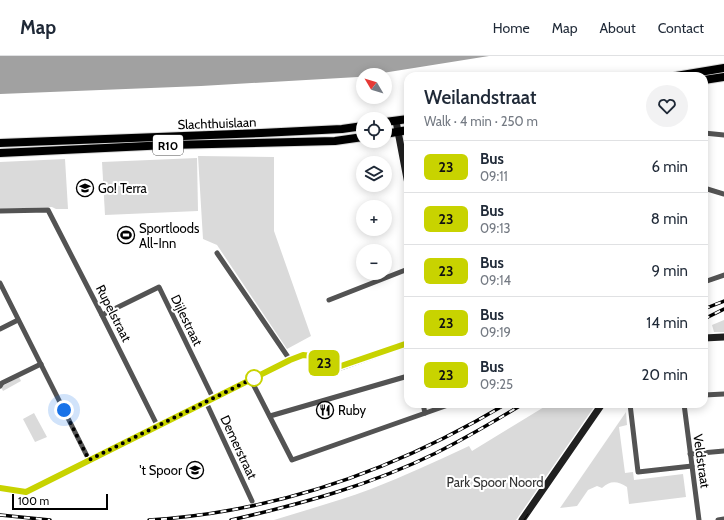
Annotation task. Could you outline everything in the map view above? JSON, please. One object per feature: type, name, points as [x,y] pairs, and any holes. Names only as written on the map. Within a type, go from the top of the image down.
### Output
[{"type":"main road","points":[[700,72],[724,68]]},
{"type":"main road","points":[[708,79],[724,77]]},
{"type":"main road","points":[[392,121],[404,120]]},
{"type":"main road","name":"Slachthuislaan","points":[[0,143],[261,134],[356,127]]},
{"type":"main road","points":[[392,133],[404,131]]},
{"type":"main road","name":"Slachthuislaan","points":[[0,153],[168,145],[335,141],[356,138]]},
{"type":"street","points":[[396,121],[404,163]]},
{"type":"street","points":[[708,133],[724,134]]},
{"type":"street","points":[[708,189],[724,194]]},
{"type":"street","name":"Rupelstraat","points":[[0,211],[48,210],[158,427]]},
{"type":"street","points":[[217,253],[290,360]]},
{"type":"street","points":[[329,300],[404,272]]},
{"type":"street","points":[[708,281],[724,275]]},
{"type":"street","points":[[0,283],[89,460]]},
{"type":"street","name":"Dijlestraat","points":[[102,315],[159,287],[213,398]]},
{"type":"street","points":[[0,329],[18,320]]},
{"type":"street","points":[[708,338],[724,337]]},
{"type":"street","points":[[0,488],[26,492],[158,427],[213,398],[303,355],[312,356],[335,368],[404,344]]},
{"type":"street","points":[[0,386],[2,383],[41,364]]},
{"type":"street","points":[[270,416],[404,377]]},
{"type":"street","points":[[251,380],[292,460],[439,408]]},
{"type":"street","points":[[708,395],[724,394]]},
{"type":"street","name":"Demerstraat","points":[[206,402],[252,501]]},
{"type":"street","points":[[423,408],[425,413]]},
{"type":"street","points":[[522,520],[599,408]]},
{"type":"street","points":[[630,408],[638,472],[692,466]]},
{"type":"street","name":"Veldstraat","points":[[684,408],[699,520]]},
{"type":"street","points":[[690,454],[724,451]]},
{"type":"street","points":[[718,520],[724,519]]},
{"type":"green space","points":[[198,156],[274,157],[274,231],[311,336],[287,349],[217,245],[203,239]]},
{"type":"green space","points":[[197,158],[198,211],[105,215],[102,162]]},
{"type":"green space","points":[[65,159],[68,209],[56,209],[52,207],[0,209],[0,162]]},
{"type":"green space","points":[[724,320],[724,332],[714,332],[712,325]]},
{"type":"green space","points":[[19,377],[21,381],[3,391],[1,387]]},
{"type":"green space","name":"Park Spoor Noord","points":[[542,408],[593,408],[516,520],[274,520],[371,489],[469,446],[472,451]]},
{"type":"green space","points":[[626,412],[627,425],[619,427],[625,473],[633,472],[634,480],[683,474],[686,497],[629,504],[627,487],[614,482],[605,485],[602,488],[597,486],[588,490],[577,506],[560,508]]},
{"type":"green space","points":[[34,413],[47,437],[35,442],[23,419]]},
{"type":"shaded area","points":[[0,56],[489,56],[392,71],[392,68],[356,68],[356,77],[201,86],[0,94]]},
{"type":"tram line","points":[[524,520],[528,514]]},
{"type":"railway","points":[[708,307],[724,301]]},
{"type":"railway","points":[[708,317],[724,309]]},
{"type":"railway","points":[[149,520],[243,508],[289,497],[335,483],[379,467],[422,448],[465,427],[499,408]]},
{"type":"railway","points":[[231,520],[309,500],[386,475],[436,453],[516,408]]},
{"type":"railway","points":[[0,515],[50,520]]},
{"type":"bus line","name":"23","points":[[0,488],[26,492],[290,360],[303,355],[312,356],[335,368],[404,344]]},
{"type":"place","name":"Go! Terra","points":[[85,188]]},
{"type":"place","name":"Sportloods All-Inn","points":[[126,235]]},
{"type":"place","name":"Ruby","points":[[325,410]]},
{"type":"place","name":"'t Spoor","points":[[195,470]]},
{"type":"route","points":[[64,410],[89,460],[254,378]]}]
